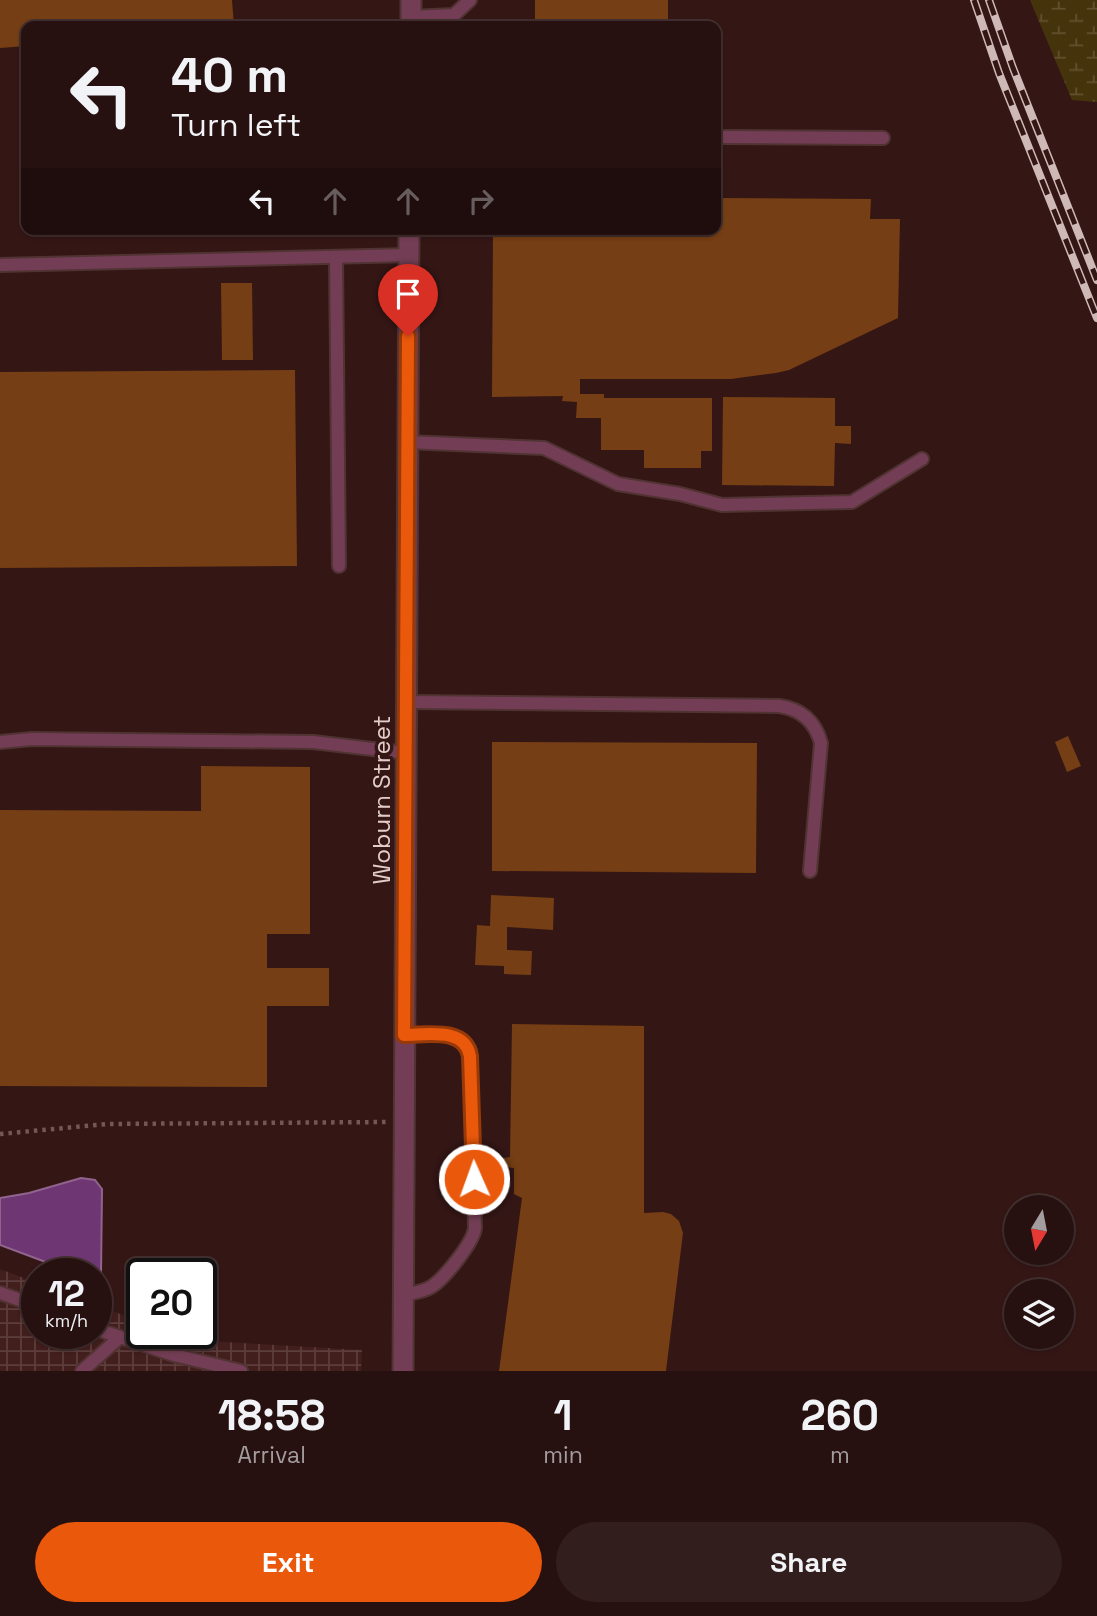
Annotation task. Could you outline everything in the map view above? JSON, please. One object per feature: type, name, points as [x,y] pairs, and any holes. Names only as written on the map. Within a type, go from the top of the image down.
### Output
[{"type":"street","name":"Woburn Street","points":[[403,1371],[409,235]]},
{"type":"lane","points":[[411,14],[454,15],[470,0]]},
{"type":"lane","points":[[721,137],[883,138]]},
{"type":"lane","points":[[0,265],[409,256]]},
{"type":"lane","points":[[336,257],[339,566]]},
{"type":"lane","points":[[407,442],[544,448],[618,484],[680,494],[722,505],[852,502],[922,459]]},
{"type":"lane","points":[[407,702],[779,706],[798,711],[813,725],[821,743],[810,871]]},
{"type":"lane","points":[[0,742],[32,739],[313,742],[406,754]]},
{"type":"lane","points":[[403,1295],[426,1290],[436,1283],[472,1240],[475,1228],[468,1047],[454,1036],[404,1035]]},
{"type":"lane","points":[[0,1293],[21,1300]]},
{"type":"lane","points":[[112,1335],[185,1358],[236,1370]]},
{"type":"lane","points":[[82,1371],[119,1338]]},
{"type":"path","points":[[0,1134],[107,1124],[404,1121]]},
{"type":"shaded area","points":[[81,1178],[95,1180],[102,1189],[101,1258],[35,1258],[0,1245],[0,1198]]},
{"type":"shaded area","points":[[0,1269],[21,1277],[21,1349],[112,1349],[112,1311],[126,1316],[126,1349],[217,1349],[217,1342],[362,1350],[361,1371],[0,1371]]},
{"type":"green space","points":[[1030,0],[1097,0],[1097,102],[1072,100]]},
{"type":"building","points":[[0,0],[232,0],[234,21],[21,21],[21,46],[0,48]]},
{"type":"building","points":[[535,0],[668,0],[668,21],[535,21]]},
{"type":"building","points":[[721,198],[871,199],[870,219],[900,219],[898,318],[789,370],[776,373],[731,379],[580,379],[580,394],[604,394],[604,398],[712,398],[712,451],[701,451],[701,468],[644,468],[644,450],[601,450],[601,418],[576,418],[577,402],[562,401],[563,396],[492,397],[493,235],[721,235]]},
{"type":"building","points":[[221,283],[252,283],[253,360],[222,360]]},
{"type":"building","points":[[295,370],[297,566],[0,568],[0,372]]},
{"type":"building","points":[[723,397],[835,398],[835,426],[851,426],[851,444],[835,443],[834,486],[722,485]]},
{"type":"building","points":[[1068,736],[1081,766],[1067,772],[1055,742]]},
{"type":"building","points":[[492,742],[757,743],[756,873],[492,871]]},
{"type":"building","points":[[201,766],[310,767],[310,934],[267,934],[267,968],[329,968],[329,1006],[267,1006],[267,1087],[0,1086],[0,810],[201,811]]},
{"type":"building","points":[[491,895],[554,898],[553,930],[507,927],[507,950],[532,951],[531,975],[504,974],[504,966],[475,965],[477,925],[490,926]]},
{"type":"building","points":[[512,1024],[644,1026],[644,1213],[671,1214],[679,1221],[683,1233],[666,1371],[499,1371],[522,1198],[514,1194],[514,1168],[505,1167],[502,1162],[504,1158],[510,1157]]},
{"type":"railway","points":[[974,0],[999,73],[1097,318]]},
{"type":"railway","points":[[989,0],[1097,280]]},
{"type":"route","points":[[408,336],[404,1035],[449,1035],[458,1037],[468,1047],[474,1179]]}]
